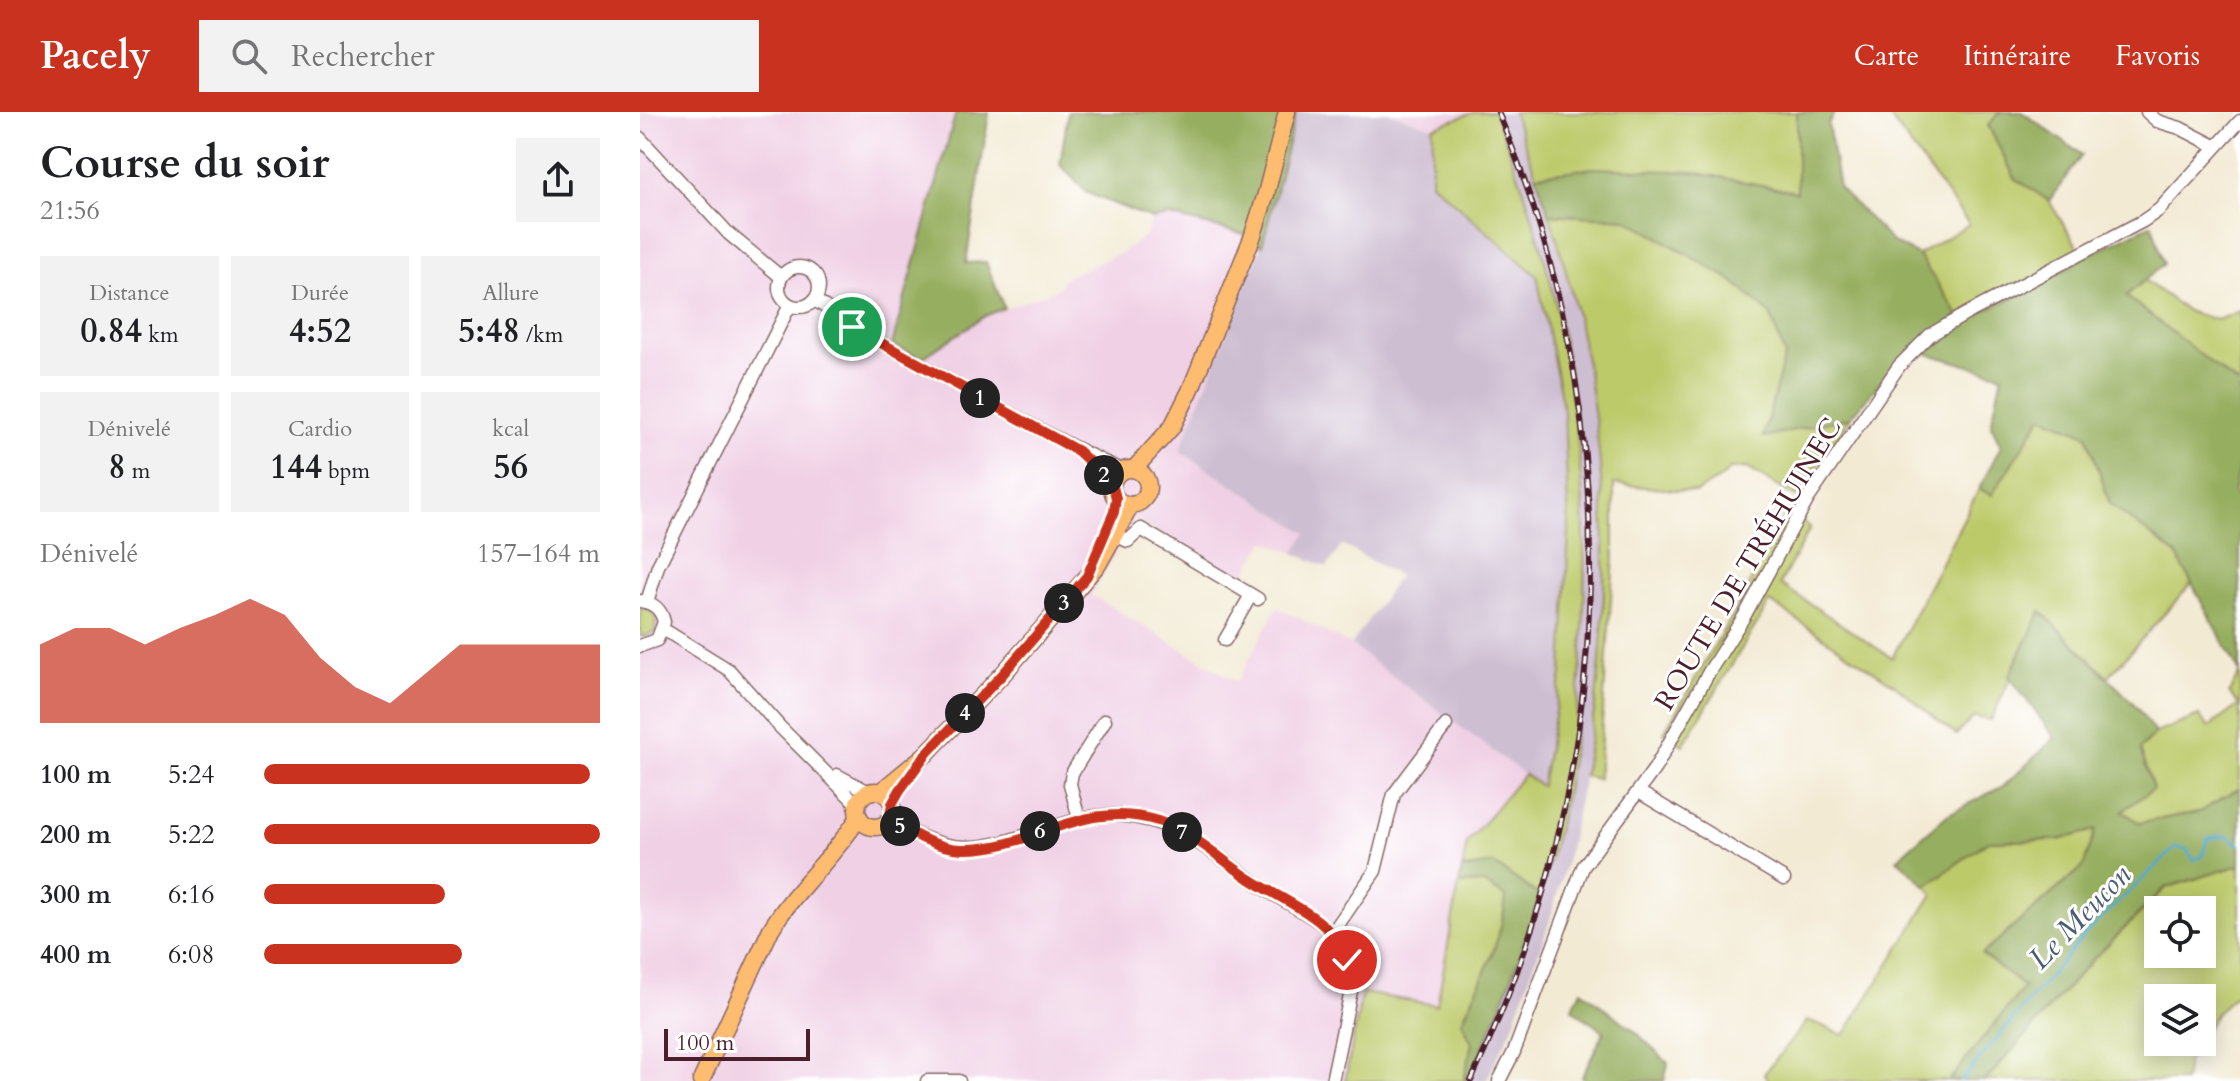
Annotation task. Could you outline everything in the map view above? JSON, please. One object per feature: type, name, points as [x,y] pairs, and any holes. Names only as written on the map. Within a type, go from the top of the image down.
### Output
[{"type":"main road","points":[[1087,576],[1127,484],[1180,423],[1252,238],[1287,112]]},
{"type":"main road","points":[[707,1077],[771,929],[784,907],[1002,675],[1099,563],[1114,535],[1127,484]]},
{"type":"street","points":[[2147,112],[2157,121],[2180,128],[2215,146]]},
{"type":"street","name":"ROUTE DE TRÉHUINEC","points":[[1499,1081],[1514,1052],[1583,867],[1639,792],[1745,615],[1808,499],[1899,366],[1930,335],[2159,210],[2240,121]]},
{"type":"street","points":[[640,138],[729,234],[781,277]]},
{"type":"street","points":[[794,267],[810,271],[819,284],[815,300],[803,307],[790,305],[779,293],[781,277],[794,267]]},
{"type":"street","points":[[815,300],[852,327],[1078,451],[1127,484]]},
{"type":"street","points":[[640,646],[657,640],[663,629],[659,609],[644,602],[658,566],[790,305]]},
{"type":"street","points":[[1114,535],[1128,541],[1141,529],[1254,597],[1225,640]]},
{"type":"street","points":[[663,629],[729,670],[820,766],[874,808],[922,839],[960,849],[1006,843],[1079,819],[1111,815],[1156,820],[1171,826],[1325,926],[1347,960],[1351,977],[1351,991],[1332,1081]]},
{"type":"street","points":[[1079,819],[1070,784],[1072,773],[1105,720]]},
{"type":"street","points":[[1331,935],[1375,871],[1394,794],[1446,725]]},
{"type":"street","points":[[1639,792],[1784,879]]},
{"type":"street","points":[[927,1081],[959,1081]]},
{"type":"shaded area","points":[[640,112],[956,112],[892,345],[922,358],[985,316],[1060,288],[1062,279],[1121,253],[1145,236],[1152,219],[1169,216],[1244,234],[1262,246],[1180,451],[1307,533],[1294,553],[1265,541],[1241,581],[1135,519],[1091,595],[1237,682],[1277,607],[1351,645],[1524,774],[1467,843],[1437,1005],[1362,994],[1345,1081],[640,1081]]},
{"type":"shaded area","points":[[1296,112],[1389,112],[1433,127],[1431,182],[1537,276],[1564,411],[1569,530],[1562,674],[1541,787],[1351,645],[1399,576],[1342,545],[1327,567],[1294,553],[1307,533],[1180,451],[1262,246]]},
{"type":"shaded area","points":[[1389,112],[1475,112],[1433,127]]},
{"type":"shaded area","points":[[1494,112],[1513,112],[1532,163],[1575,305],[1598,428],[1604,605],[1586,765],[1567,858],[1549,923],[1511,1030],[1486,1081],[1467,1081],[1512,979],[1540,896],[1565,791],[1580,678],[1586,549],[1579,431],[1569,371],[1544,258]]},
{"type":"green space","points":[[956,112],[989,113],[966,263],[986,262],[1004,308],[985,316],[922,358],[892,345]]},
{"type":"green space","points":[[1068,112],[1296,112],[1262,246],[1244,234],[1169,216],[1152,219],[1087,193],[1060,165]]},
{"type":"green space","points":[[1475,112],[1494,112],[1525,193],[1549,276],[1567,360],[1578,446],[1584,532],[1584,618],[1578,704],[1564,803],[1540,896],[1494,864],[1462,869],[1467,843],[1524,774],[1541,786],[1562,674],[1569,530],[1564,412],[1537,276],[1431,182],[1433,127]]},
{"type":"green space","points":[[1513,112],[1797,112],[1797,192],[1693,172],[1593,169],[1536,175]]},
{"type":"green space","points":[[1797,112],[1835,112],[1828,124],[1839,188],[1892,242],[1918,255],[1962,320],[2038,287],[2084,257],[2152,224],[2164,264],[2126,296],[2240,386],[2240,460],[2234,491],[2240,499],[2240,673],[2176,554],[2110,504],[2087,435],[2042,416],[1992,495],[1979,489],[2001,446],[1991,425],[2002,375],[1925,353],[1894,366],[1851,417],[1763,437],[1785,355],[1770,314],[1733,281],[1627,219],[1549,214],[1536,175],[1593,168],[1693,172],[1797,192]]},
{"type":"green space","points":[[1886,112],[2000,112],[1988,126],[2015,178],[2049,201],[2084,257],[2038,287],[1962,320],[1918,255],[1969,224]]},
{"type":"green space","points":[[2000,112],[2022,112],[2082,155],[2049,201],[2015,178],[1988,125]]},
{"type":"green space","points":[[1549,214],[1627,219],[1733,281],[1770,314],[1785,355],[1763,437],[1851,417],[1796,497],[1747,468],[1730,469],[1721,478],[1696,492],[1614,484],[1614,558],[1598,779],[1584,776],[1600,661],[1604,547],[1602,491],[1597,435],[1579,324]]},
{"type":"green space","points":[[2144,280],[2189,312],[2217,320],[2240,311],[2240,386],[2126,296]]},
{"type":"green space","points":[[2042,416],[2088,435],[2110,504],[2176,554],[2192,583],[2108,677],[2041,612],[1991,720],[1974,717],[1956,735],[1896,686],[1770,602],[1683,745],[1664,732],[1735,611],[1788,510],[1810,528],[1780,584],[1892,658],[1979,489],[1992,494]]},
{"type":"green space","points":[[640,608],[650,610],[656,617],[655,631],[646,636],[640,636]]},
{"type":"green space","points":[[2041,611],[2135,705],[2155,733],[2140,749],[2153,789],[2122,811],[2140,823],[2199,812],[2240,788],[2240,865],[2165,888],[2157,896],[2144,896],[2144,909],[2088,964],[1985,1081],[1949,1081],[2024,987],[1982,954],[2083,867],[2096,830],[2058,840],[1988,841],[1926,886],[1897,859],[1947,815],[2005,785],[2055,738],[2009,676]]},
{"type":"green space","points":[[2240,673],[2240,788],[2199,812],[2140,823],[2122,811],[2153,789],[2140,749],[2155,733],[2199,716],[2209,727],[2239,705],[2229,693]]},
{"type":"green space","points":[[2096,829],[2083,867],[1982,954],[2024,987],[1949,1081],[1770,1081],[1764,1074],[1808,1020],[1844,1035],[1933,894],[1926,886],[1988,841],[2058,840]]},
{"type":"green space","points":[[1494,864],[1540,896],[1498,1013],[1467,1081],[1464,1081],[1472,1043],[1462,1021],[1495,945],[1506,897],[1484,883],[1459,884],[1462,869]]},
{"type":"green space","points":[[2240,865],[2240,991],[2216,1013],[2216,984],[2144,984],[2144,1056],[2191,1056],[2184,1081],[1985,1081],[2088,964],[2144,909],[2144,968],[2216,968],[2216,896],[2158,896],[2166,888]]},
{"type":"green space","points":[[1484,883],[1506,897],[1495,945],[1462,1021],[1472,1043],[1464,1081],[1345,1081],[1362,993],[1437,1005],[1459,884]]},
{"type":"green space","points":[[1581,990],[1635,1031],[1668,1063],[1664,1081],[1587,1081],[1582,1077],[1604,1032],[1572,1009]]},
{"type":"waterway","name":"Le Meucon","points":[[1961,1081],[2086,933],[2176,847],[2186,849],[2194,860],[2202,856],[2208,838],[2227,836],[2240,844]]},
{"type":"railway","points":[[1471,1081],[1520,963],[1556,843],[1579,722],[1590,599],[1587,476],[1571,354],[1541,232],[1498,112]]},
{"type":"route","points":[[852,327],[1078,451],[1112,483],[1116,498],[1114,512],[1087,576],[1002,675],[926,754],[892,804],[889,820],[922,839],[960,849],[1006,843],[1079,819],[1111,815],[1156,820],[1186,833],[1235,869],[1325,926],[1347,960]]}]
